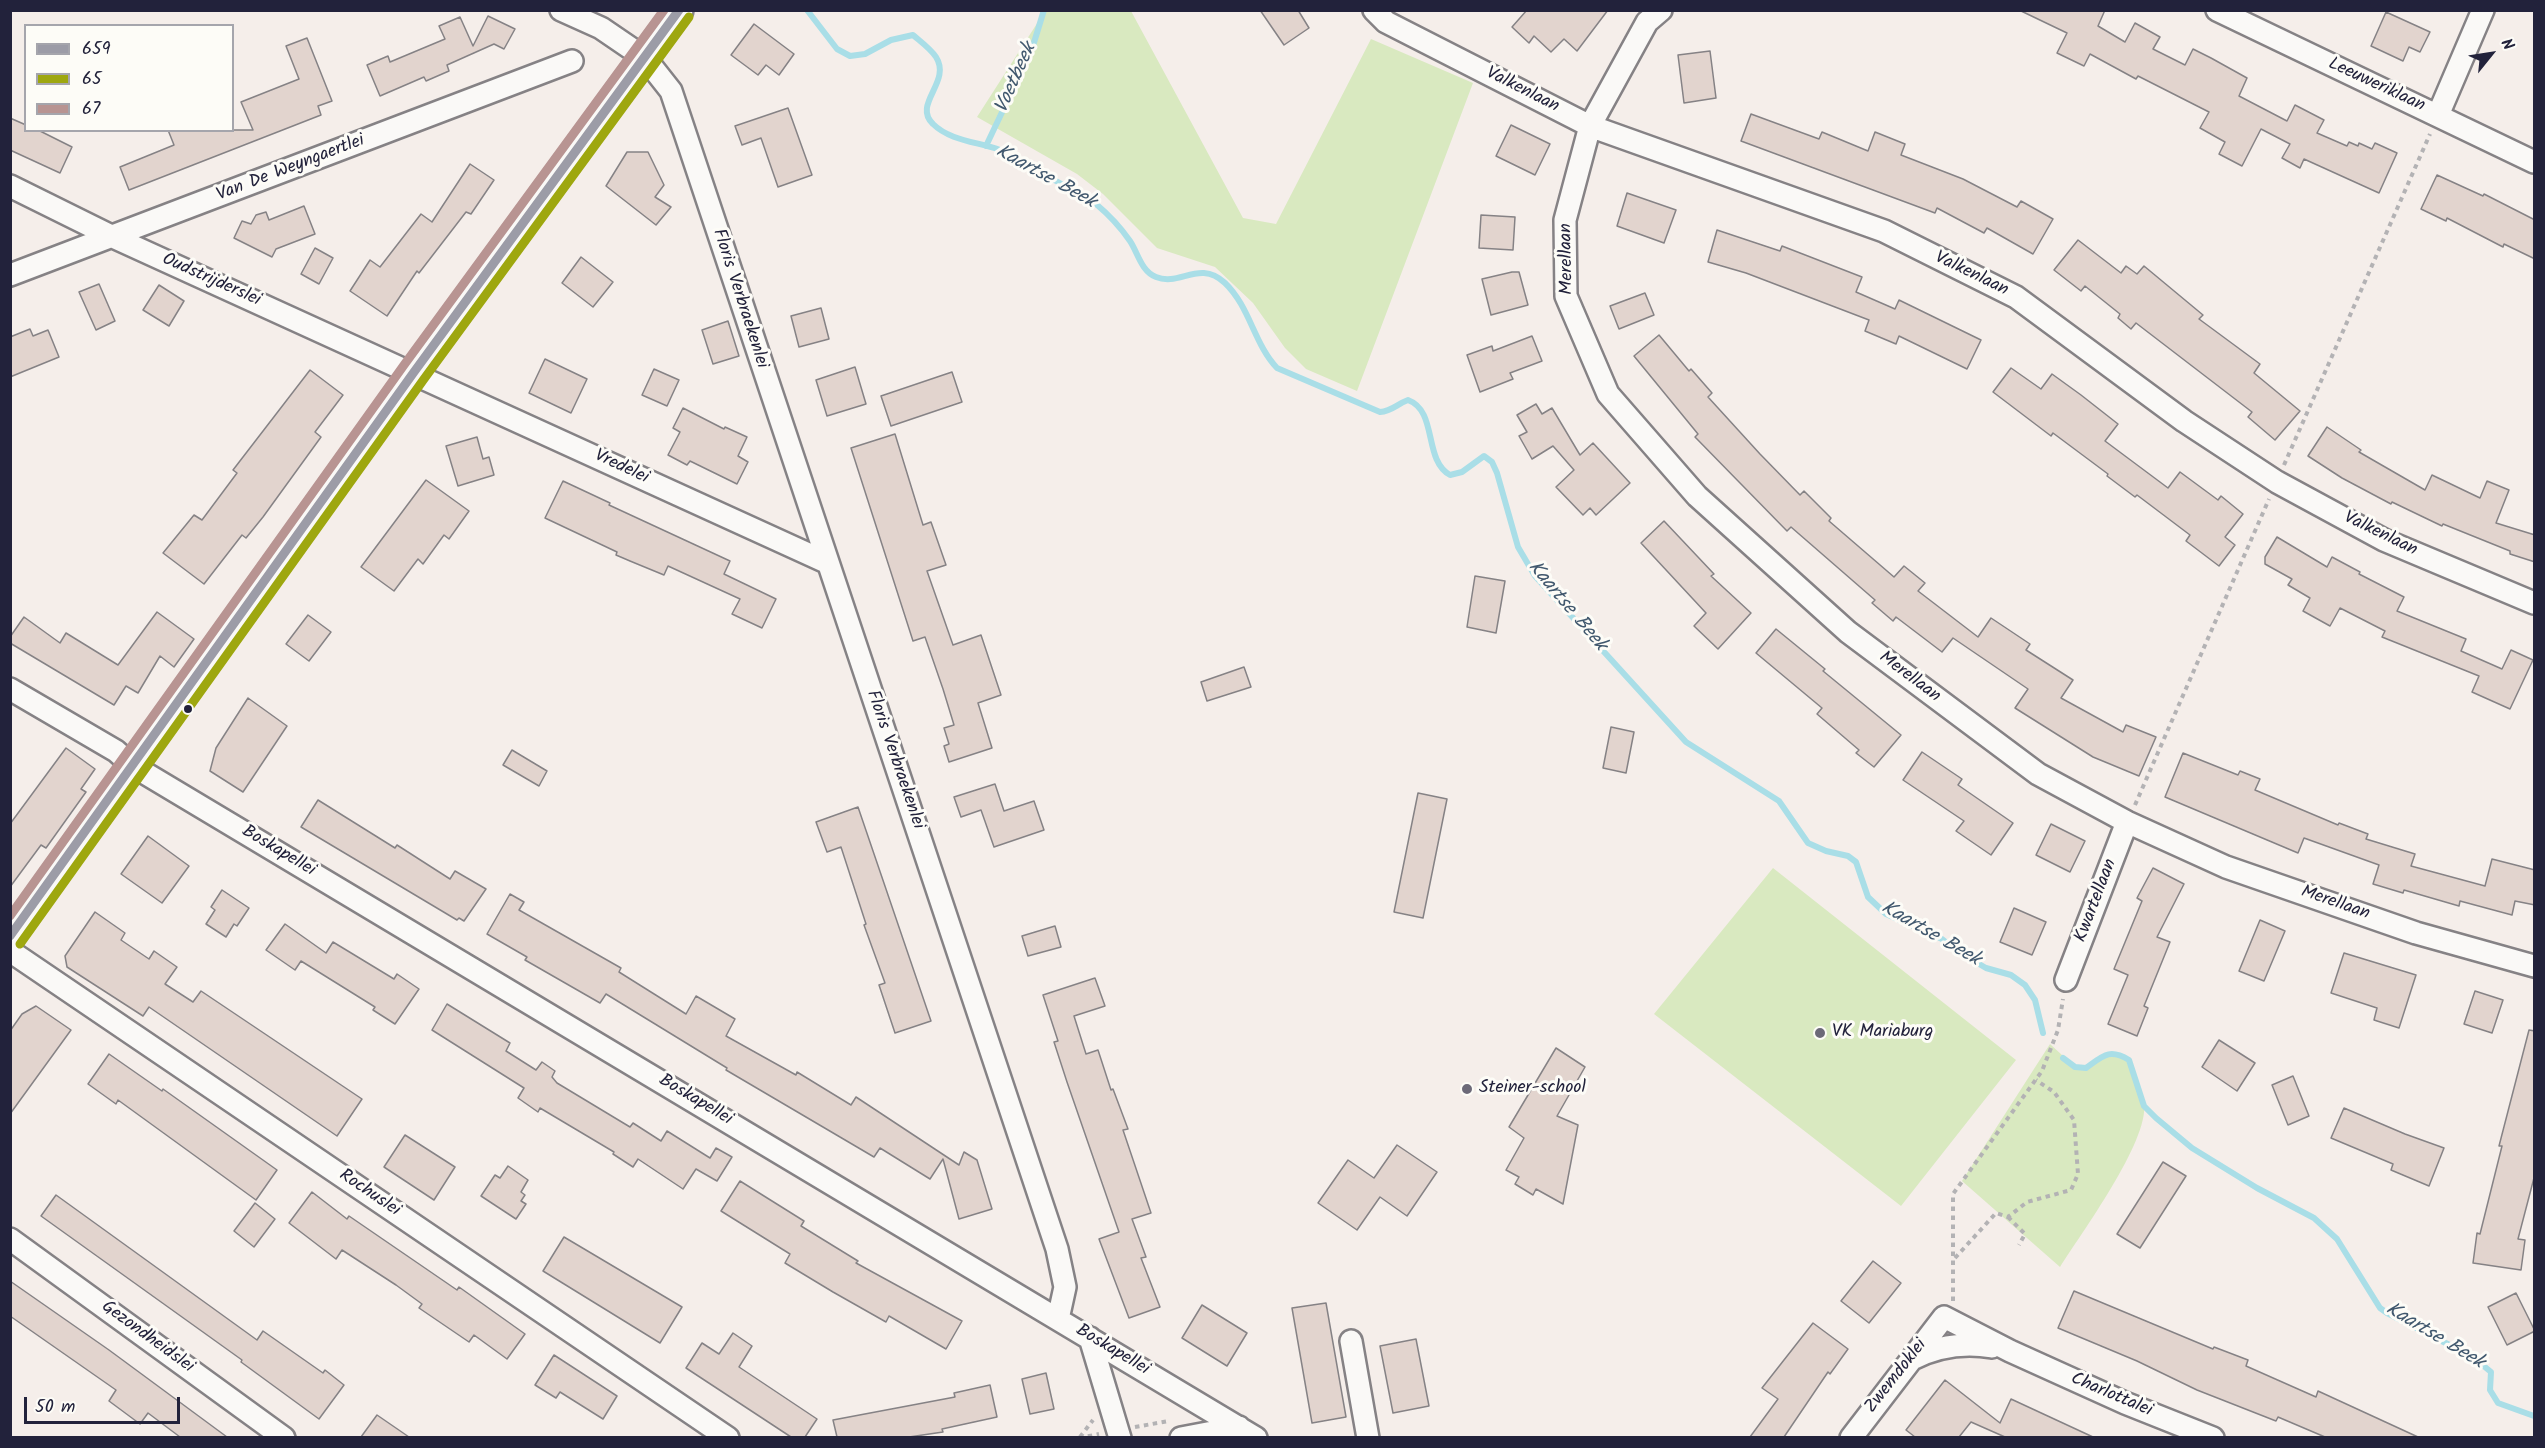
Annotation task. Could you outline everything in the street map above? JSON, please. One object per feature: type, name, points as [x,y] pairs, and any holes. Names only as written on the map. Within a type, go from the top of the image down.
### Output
[{"type":"main road","points":[[10,937],[414,372],[679,10]]},
{"type":"street","name":"Floris Verbraekenlei","points":[[561,10],[603,19],[645,58],[671,91],[1057,1249],[1065,1287],[1058,1319]]},
{"type":"street","name":"Valkenlaan","points":[[1374,10],[1386,22],[1590,126],[1884,231],[2016,297],[2184,421],[2277,482],[2384,540],[2535,603]]},
{"type":"street","points":[[1590,126],[1647,22],[1661,10]]},
{"type":"street","name":"Leeuweriklaan","points":[[2217,10],[2535,162]]},
{"type":"street","points":[[2439,115],[2483,10]]},
{"type":"street","name":"Van De Weyngaertlei","points":[[10,275],[572,61]]},
{"type":"street","name":"Merellaan","points":[[1590,126],[1565,220],[1566,296],[1608,394],[1697,496],[1848,632],[2038,774],[2127,822],[2226,867],[2416,933],[2535,966]]},
{"type":"street","name":"Oudstrijderslei","points":[[10,186],[113,237],[414,372]]},
{"type":"street","name":"Vredelei","points":[[414,372],[828,563]]},
{"type":"street","name":"Boskapellei","points":[[10,689],[116,751],[134,766],[1247,1432]]},
{"type":"street","name":"Kwartellaan","points":[[2066,980],[2127,822]]},
{"type":"street","name":"Rochuslei","points":[[10,951],[728,1437]]},
{"type":"street","name":"Gezondheidslei","points":[[10,1239],[284,1437]]},
{"type":"street","name":"Charlottalei","points":[[1944,1317],[1965,1337],[2010,1351],[2125,1403],[2213,1437]]},
{"type":"street","name":"Zwemdoklei","points":[[1851,1437],[1944,1317]]},
{"type":"street","name":"Charlottalei","points":[[1911,1359],[1965,1337]]},
{"type":"street","points":[[1090,1338],[1120,1437]]},
{"type":"street","points":[[1351,1341],[1368,1437]]},
{"type":"street","points":[[1181,1437],[1247,1432]]},
{"type":"path","points":[[2127,822],[2439,115]]},
{"type":"path","points":[[1944,1317],[1953,1302],[1953,1194],[2042,1071],[2058,1030],[2066,980]]},
{"type":"path","points":[[2008,1217],[2027,1202],[2071,1190],[2078,1174],[2074,1120],[2054,1092],[2036,1080]]},
{"type":"path","points":[[1954,1259],[1996,1213],[2008,1217],[2025,1234],[2019,1245]]},
{"type":"green space","points":[[1045,11],[1131,11],[1243,218],[1276,224],[1371,39],[1473,83],[1357,391],[1306,369],[1285,348],[1253,303],[1215,267],[1157,248],[1103,194],[1077,174],[977,117]]},
{"type":"green space","points":[[1773,868],[2016,1060],[1901,1206],[1654,1014]]},
{"type":"green space","points":[[2050,1044],[2075,1067],[2086,1068],[2111,1054],[2129,1060],[2144,1104],[2143,1120],[2125,1163],[2060,1267],[1962,1181]]},
{"type":"building","points":[[1260,10],[1298,10],[1309,28],[1284,45]]},
{"type":"building","points":[[1527,10],[1608,10],[1577,51],[1564,39],[1551,52],[1534,36],[1529,43],[1512,27]]},
{"type":"building","points":[[2019,10],[2105,10],[2098,26],[2125,42],[2135,23],[2160,37],[2153,49],[2185,65],[2193,49],[2247,78],[2239,96],[2287,121],[2295,105],[2324,120],[2317,133],[2347,146],[2349,142],[2358,146],[2359,143],[2372,149],[2375,143],[2397,153],[2379,193],[2304,159],[2300,168],[2282,158],[2290,144],[2261,129],[2242,166],[2219,154],[2225,142],[2200,128],[2209,112],[2138,76],[2136,79],[2090,54],[2084,66],[2057,53],[2067,33]]},
{"type":"building","points":[[2386,12],[2430,32],[2420,52],[2409,47],[2403,61],[2371,46]]},
{"type":"building","points":[[488,16],[515,29],[504,49],[494,44],[447,65],[449,71],[426,81],[424,77],[380,96],[367,65],[388,56],[390,62],[445,39],[439,26],[460,17],[473,46]]},
{"type":"building","points":[[754,24],[794,54],[779,75],[766,65],[758,75],[731,55]]},
{"type":"building","points":[[307,38],[332,101],[318,106],[321,115],[129,190],[120,167],[174,145],[169,132],[253,130],[241,102],[299,79],[286,46]]},
{"type":"building","points":[[1710,51],[1716,98],[1684,103],[1678,55]]},
{"type":"building","points":[[788,108],[812,175],[778,187],[761,138],[742,145],[735,126]]},
{"type":"building","points":[[1751,114],[1819,139],[1822,132],[1868,151],[1875,132],[1905,144],[1901,155],[1963,179],[2017,207],[2021,201],[2053,219],[2033,254],[1987,228],[1984,233],[1937,208],[1935,213],[1741,141]]},
{"type":"building","points":[[10,118],[24,124],[24,132],[42,132],[72,147],[60,173],[10,150]]},
{"type":"building","points":[[1511,125],[1550,144],[1535,175],[1496,156]]},
{"type":"building","points":[[627,152],[648,152],[664,185],[655,197],[671,207],[656,225],[606,186]]},
{"type":"building","points":[[470,164],[494,180],[471,214],[466,212],[419,273],[417,271],[387,316],[350,291],[370,260],[380,267],[421,214],[432,222]]},
{"type":"building","points":[[2437,175],[2483,196],[2484,194],[2535,220],[2535,259],[2504,244],[2503,247],[2447,218],[2446,221],[2421,209]]},
{"type":"building","points":[[1627,193],[1676,210],[1664,243],[1617,226]]},
{"type":"building","points":[[304,206],[315,234],[276,249],[272,257],[234,238],[242,221],[251,224],[256,215],[266,212],[269,220]]},
{"type":"building","points":[[1481,215],[1515,217],[1513,250],[1479,248]]},
{"type":"building","points":[[1717,230],[1780,251],[1782,246],[1862,277],[1856,292],[1895,309],[1899,300],[1981,340],[1967,369],[1899,336],[1896,344],[1865,331],[1869,320],[1746,273],[1708,262]]},
{"type":"building","points":[[2078,240],[2121,273],[2126,266],[2137,274],[2144,266],[2203,315],[2199,319],[2260,364],[2254,373],[2300,411],[2275,440],[2248,417],[2252,412],[2136,323],[2131,329],[2118,318],[2120,314],[2085,286],[2081,291],[2054,270]]},
{"type":"building","points":[[315,248],[333,258],[319,284],[301,274]]},
{"type":"building","points":[[581,257],[613,282],[593,307],[562,283]]},
{"type":"building","points":[[1519,272],[1528,305],[1491,315],[1482,279]]},
{"type":"building","points":[[99,284],[115,321],[96,330],[79,292]]},
{"type":"building","points":[[159,285],[184,301],[169,326],[143,310]]},
{"type":"building","points":[[1645,293],[1654,315],[1619,329],[1610,306]]},
{"type":"building","points":[[821,308],[829,339],[799,347],[791,316]]},
{"type":"building","points":[[728,321],[739,356],[713,364],[702,330]]},
{"type":"building","points":[[30,329],[33,336],[48,330],[59,357],[10,377],[10,337]]},
{"type":"building","points":[[1659,335],[1689,371],[1691,369],[1712,393],[1708,397],[1760,454],[1800,495],[1804,491],[1831,518],[1829,521],[1894,577],[1904,566],[1925,583],[1918,591],[1978,637],[1991,618],[2030,644],[2026,650],[2073,680],[2061,698],[2123,732],[2126,725],[2156,737],[2139,776],[2093,757],[2015,708],[2028,689],[1953,638],[1942,652],[1896,617],[1893,621],[1872,603],[1875,600],[1791,527],[1787,531],[1695,437],[1698,434],[1634,356]]},
{"type":"building","points":[[1532,336],[1542,361],[1510,373],[1513,379],[1480,392],[1467,355],[1492,346],[1493,351]]},
{"type":"building","points":[[545,359],[587,379],[571,413],[529,393]]},
{"type":"building","points":[[855,367],[866,404],[827,416],[816,380]]},
{"type":"building","points":[[2011,368],[2041,389],[2052,374],[2081,395],[2118,424],[2105,441],[2168,488],[2180,472],[2218,500],[2221,496],[2243,514],[2225,537],[2235,545],[2219,566],[2186,541],[2190,535],[2137,495],[2135,497],[2053,433],[2051,436],[1993,392]]},
{"type":"building","points":[[654,369],[679,380],[667,406],[642,395]]},
{"type":"building","points":[[310,370],[343,395],[315,432],[321,437],[263,517],[246,538],[242,535],[204,584],[163,553],[194,515],[202,520],[237,473],[233,470]]},
{"type":"building","points":[[952,372],[962,402],[891,426],[881,396]]},
{"type":"building","points":[[1536,404],[1542,414],[1552,408],[1580,455],[1593,443],[1630,483],[1596,515],[1590,508],[1583,515],[1556,487],[1574,470],[1553,446],[1532,459],[1519,436],[1527,432],[1517,415]]},
{"type":"building","points":[[683,408],[724,429],[725,427],[747,437],[738,456],[748,462],[737,484],[690,461],[687,465],[668,455],[680,432],[673,428]]},
{"type":"building","points":[[2327,427],[2361,450],[2359,452],[2425,490],[2432,475],[2480,498],[2487,481],[2509,490],[2496,523],[2535,535],[2535,562],[2510,554],[2510,551],[2443,524],[2442,526],[2392,502],[2391,504],[2342,478],[2308,456]]},
{"type":"building","points":[[895,434],[923,525],[931,522],[946,565],[927,571],[953,645],[981,635],[1001,695],[978,703],[992,748],[949,762],[944,746],[949,744],[944,728],[954,725],[943,689],[925,637],[913,641],[851,448]]},
{"type":"building","points":[[477,437],[483,459],[489,457],[494,475],[458,486],[446,446]]},
{"type":"building","points":[[426,480],[469,511],[449,539],[444,535],[423,564],[418,559],[394,591],[361,567]]},
{"type":"building","points":[[563,481],[730,561],[724,574],[776,599],[762,628],[732,614],[740,599],[668,566],[664,575],[630,561],[616,555],[617,552],[545,518]]},
{"type":"building","points":[[1664,521],[1714,574],[1711,576],[1751,613],[1718,649],[1694,626],[1706,613],[1641,543]]},
{"type":"building","points":[[2277,537],[2327,567],[2332,557],[2404,597],[2397,611],[2466,639],[2461,651],[2502,669],[2511,650],[2533,660],[2510,709],[2472,692],[2479,676],[2382,637],[2385,631],[2340,608],[2330,626],[2303,611],[2310,598],[2288,585],[2292,579],[2265,564],[2265,557]]},
{"type":"building","points":[[1475,576],[1505,581],[1496,633],[1467,627]]},
{"type":"building","points":[[157,612],[194,639],[174,667],[160,656],[138,693],[126,686],[114,705],[10,643],[10,637],[24,617],[60,643],[66,633],[118,665]]},
{"type":"building","points":[[308,615],[331,632],[309,661],[286,644]]},
{"type":"building","points":[[1776,629],[1901,735],[1874,767],[1856,753],[1859,750],[1817,714],[1822,708],[1756,653]]},
{"type":"building","points":[[1244,667],[1251,687],[1207,701],[1201,682]]},
{"type":"building","points":[[248,698],[287,726],[243,792],[210,771],[216,748]]},
{"type":"building","points":[[1611,727],[1634,732],[1626,773],[1603,768]]},
{"type":"building","points":[[66,748],[95,769],[81,789],[86,792],[46,848],[41,845],[10,887],[10,824]]},
{"type":"building","points":[[512,750],[547,771],[539,786],[503,765]]},
{"type":"building","points":[[1922,752],[1962,779],[1958,785],[2013,823],[1991,855],[1956,831],[1964,821],[1903,780]]},
{"type":"building","points":[[2183,753],[2238,775],[2240,771],[2260,779],[2255,790],[2338,825],[2339,823],[2368,834],[2366,839],[2415,854],[2411,866],[2485,886],[2492,859],[2535,870],[2535,905],[2515,901],[2512,915],[2460,901],[2459,906],[2404,890],[2403,893],[2373,884],[2379,865],[2304,838],[2298,853],[2165,797]]},
{"type":"building","points":[[995,784],[1004,811],[1034,801],[1044,830],[994,847],[981,810],[961,817],[954,797]]},
{"type":"building","points":[[1418,793],[1447,799],[1423,918],[1394,912]]},
{"type":"building","points":[[318,800],[395,848],[397,845],[450,879],[455,871],[486,889],[464,921],[459,918],[457,920],[301,827]]},
{"type":"building","points":[[858,807],[931,1021],[895,1033],[879,985],[885,983],[864,925],[866,924],[841,847],[827,852],[816,822]]},
{"type":"building","points":[[2051,824],[2085,841],[2070,872],[2036,855]]},
{"type":"building","points":[[148,836],[189,866],[162,903],[121,874]]},
{"type":"building","points":[[2153,868],[2184,884],[2157,937],[2170,942],[2144,1006],[2148,1008],[2137,1036],[2108,1024],[2128,975],[2114,969],[2142,901],[2137,898]]},
{"type":"building","points":[[222,890],[249,908],[237,926],[234,924],[226,937],[206,924],[215,910],[211,907]]},
{"type":"building","points":[[510,894],[524,902],[519,910],[621,968],[619,972],[686,1014],[696,996],[735,1019],[726,1036],[796,1075],[797,1072],[851,1105],[856,1097],[959,1165],[964,1152],[977,1160],[992,1209],[959,1219],[943,1159],[930,1179],[880,1148],[874,1157],[726,1070],[727,1068],[606,994],[600,1003],[525,960],[527,957],[487,934]]},
{"type":"building","points":[[2014,908],[2046,922],[2032,955],[2000,942]]},
{"type":"building","points":[[95,912],[125,933],[121,940],[149,959],[154,951],[177,967],[165,984],[193,1002],[201,991],[362,1099],[337,1136],[149,1007],[143,1016],[67,967],[65,956]]},
{"type":"building","points":[[2260,920],[2285,931],[2264,981],[2239,971]]},
{"type":"building","points":[[285,924],[326,953],[333,942],[394,979],[397,974],[419,989],[395,1024],[373,1010],[375,1007],[301,961],[295,970],[266,950]]},
{"type":"building","points":[[1055,926],[1061,947],[1028,956],[1022,936]]},
{"type":"building","points":[[2344,953],[2416,975],[2399,1028],[2374,1020],[2377,1008],[2331,993]]},
{"type":"building","points":[[1095,978],[1105,1006],[1074,1016],[1086,1054],[1098,1050],[1111,1090],[1113,1089],[1128,1129],[1123,1130],[1151,1213],[1132,1219],[1146,1257],[1141,1258],[1160,1307],[1129,1318],[1099,1239],[1119,1232],[1054,1042],[1058,1041],[1043,995]]},
{"type":"building","points":[[2475,991],[2503,1000],[2492,1033],[2464,1024]]},
{"type":"building","points":[[447,1004],[510,1043],[506,1051],[536,1070],[542,1062],[555,1071],[552,1077],[557,1083],[630,1127],[633,1123],[661,1141],[667,1131],[710,1158],[716,1148],[732,1157],[717,1181],[696,1169],[683,1189],[638,1159],[633,1167],[613,1154],[614,1152],[540,1108],[538,1112],[518,1098],[524,1088],[432,1030]]},
{"type":"building","points":[[36,1006],[71,1030],[10,1114],[10,1031],[22,1014]]},
{"type":"building","points":[[2529,1030],[2535,1031],[2535,1174],[2518,1239],[2525,1240],[2521,1270],[2473,1263],[2477,1233],[2480,1234],[2502,1146],[2499,1146]]},
{"type":"building","points":[[2219,1040],[2255,1063],[2237,1091],[2202,1067]]},
{"type":"building","points":[[1556,1048],[1585,1067],[1557,1116],[1578,1125],[1563,1204],[1536,1189],[1533,1195],[1515,1184],[1519,1177],[1506,1170],[1524,1138],[1509,1127]]},
{"type":"building","points":[[109,1054],[162,1091],[163,1089],[277,1170],[256,1200],[118,1100],[116,1104],[88,1084]]},
{"type":"building","points":[[2293,1076],[2309,1116],[2288,1125],[2272,1085]]},
{"type":"building","points":[[2344,1108],[2444,1148],[2429,1186],[2391,1170],[2393,1164],[2331,1138]]},
{"type":"building","points":[[405,1135],[455,1167],[434,1200],[384,1167]]},
{"type":"building","points":[[1397,1145],[1437,1172],[1407,1216],[1380,1197],[1357,1230],[1318,1203],[1348,1160],[1374,1178]]},
{"type":"building","points":[[2163,1162],[2186,1176],[2140,1248],[2117,1234]]},
{"type":"building","points":[[508,1166],[528,1180],[521,1192],[525,1195],[521,1201],[526,1204],[516,1219],[481,1196],[495,1175],[500,1178]]},
{"type":"building","points":[[740,1181],[804,1221],[801,1226],[858,1261],[856,1263],[962,1321],[946,1349],[889,1316],[886,1322],[785,1263],[790,1254],[721,1211]]},
{"type":"building","points":[[312,1192],[347,1219],[349,1216],[457,1290],[459,1287],[525,1334],[507,1359],[474,1335],[469,1342],[419,1308],[422,1304],[396,1285],[342,1250],[336,1259],[289,1223]]},
{"type":"building","points":[[56,1195],[257,1340],[263,1331],[323,1373],[325,1370],[344,1385],[319,1419],[241,1362],[242,1360],[41,1216]]},
{"type":"building","points":[[255,1203],[275,1219],[254,1247],[234,1231]]},
{"type":"building","points":[[564,1237],[682,1307],[660,1343],[543,1271]]},
{"type":"building","points":[[1873,1261],[1901,1283],[1869,1323],[1841,1301]]},
{"type":"building","points":[[10,1281],[227,1437],[180,1437],[148,1413],[140,1424],[109,1401],[116,1390],[10,1316]]},
{"type":"building","points":[[2074,1291],[2213,1349],[2214,1347],[2248,1360],[2246,1366],[2316,1397],[2318,1391],[2418,1437],[2325,1437],[2278,1417],[2276,1421],[2197,1390],[2137,1361],[2058,1328]]},
{"type":"building","points":[[2516,1293],[2535,1331],[2507,1345],[2488,1307]]},
{"type":"building","points":[[1326,1303],[1346,1417],[1312,1423],[1292,1308]]},
{"type":"building","points":[[1202,1305],[1247,1333],[1227,1366],[1182,1338]]},
{"type":"building","points":[[1813,1323],[1848,1349],[1830,1374],[1828,1372],[1784,1437],[1750,1437],[1778,1399],[1762,1388]]},
{"type":"building","points":[[733,1333],[752,1346],[739,1367],[817,1419],[805,1437],[791,1437],[686,1368],[702,1343],[719,1354]]},
{"type":"building","points":[[1416,1339],[1429,1406],[1393,1413],[1380,1346]]},
{"type":"building","points":[[554,1355],[617,1396],[603,1419],[560,1392],[556,1398],[535,1385]]},
{"type":"building","points":[[1046,1373],[1054,1409],[1030,1414],[1022,1379]]},
{"type":"building","points":[[1945,1380],[2000,1423],[2011,1399],[2093,1437],[2005,1437],[1971,1422],[1959,1437],[1915,1437],[1906,1430]]},
{"type":"building","points":[[990,1385],[997,1417],[942,1429],[943,1432],[909,1437],[837,1437],[833,1420],[955,1397],[954,1393]]},
{"type":"building","points":[[377,1415],[409,1437],[361,1437]]},
{"type":"waterway","name":"Kaartse Beek","points":[[807,10],[837,49],[850,56],[865,54],[891,40],[913,35],[934,54],[940,66],[937,84],[927,109],[933,124],[956,138],[1007,153],[1092,201],[1118,226],[1130,241],[1143,266],[1156,277],[1173,279],[1198,273],[1216,276],[1225,283],[1240,303],[1263,348],[1277,368],[1380,412],[1408,400],[1423,414],[1436,458],[1450,475],[1462,472],[1484,456],[1492,462],[1518,547],[1535,576],[1686,742],[1779,801],[1808,843],[1826,851],[1848,856],[1856,862],[1868,897],[1886,914],[1942,939],[1986,968],[2011,975],[2025,985],[2035,1000],[2043,1033]]},
{"type":"waterway","name":"Voetbeek","points":[[986,146],[1032,49],[1044,10]]},
{"type":"waterway","name":"Kaartse Beek","points":[[2063,1058],[2075,1067],[2086,1068],[2111,1054],[2129,1060],[2144,1106],[2156,1118],[2192,1148],[2257,1188],[2314,1218],[2337,1239],[2380,1308],[2473,1357],[2491,1372],[2490,1390],[2498,1403],[2534,1416]]},
{"type":"transit line","name":"67","points":[[10,916],[404,365],[664,10]]},
{"type":"transit line","name":"659","points":[[10,936],[414,372],[679,10]]},
{"type":"transit line","name":"65","points":[[20,944],[424,379],[689,17]]},
{"type":"place","name":"VK Mariaburg","points":[[1820,1033]]},
{"type":"place","name":"Steiner-school","points":[[1467,1089]]}]
